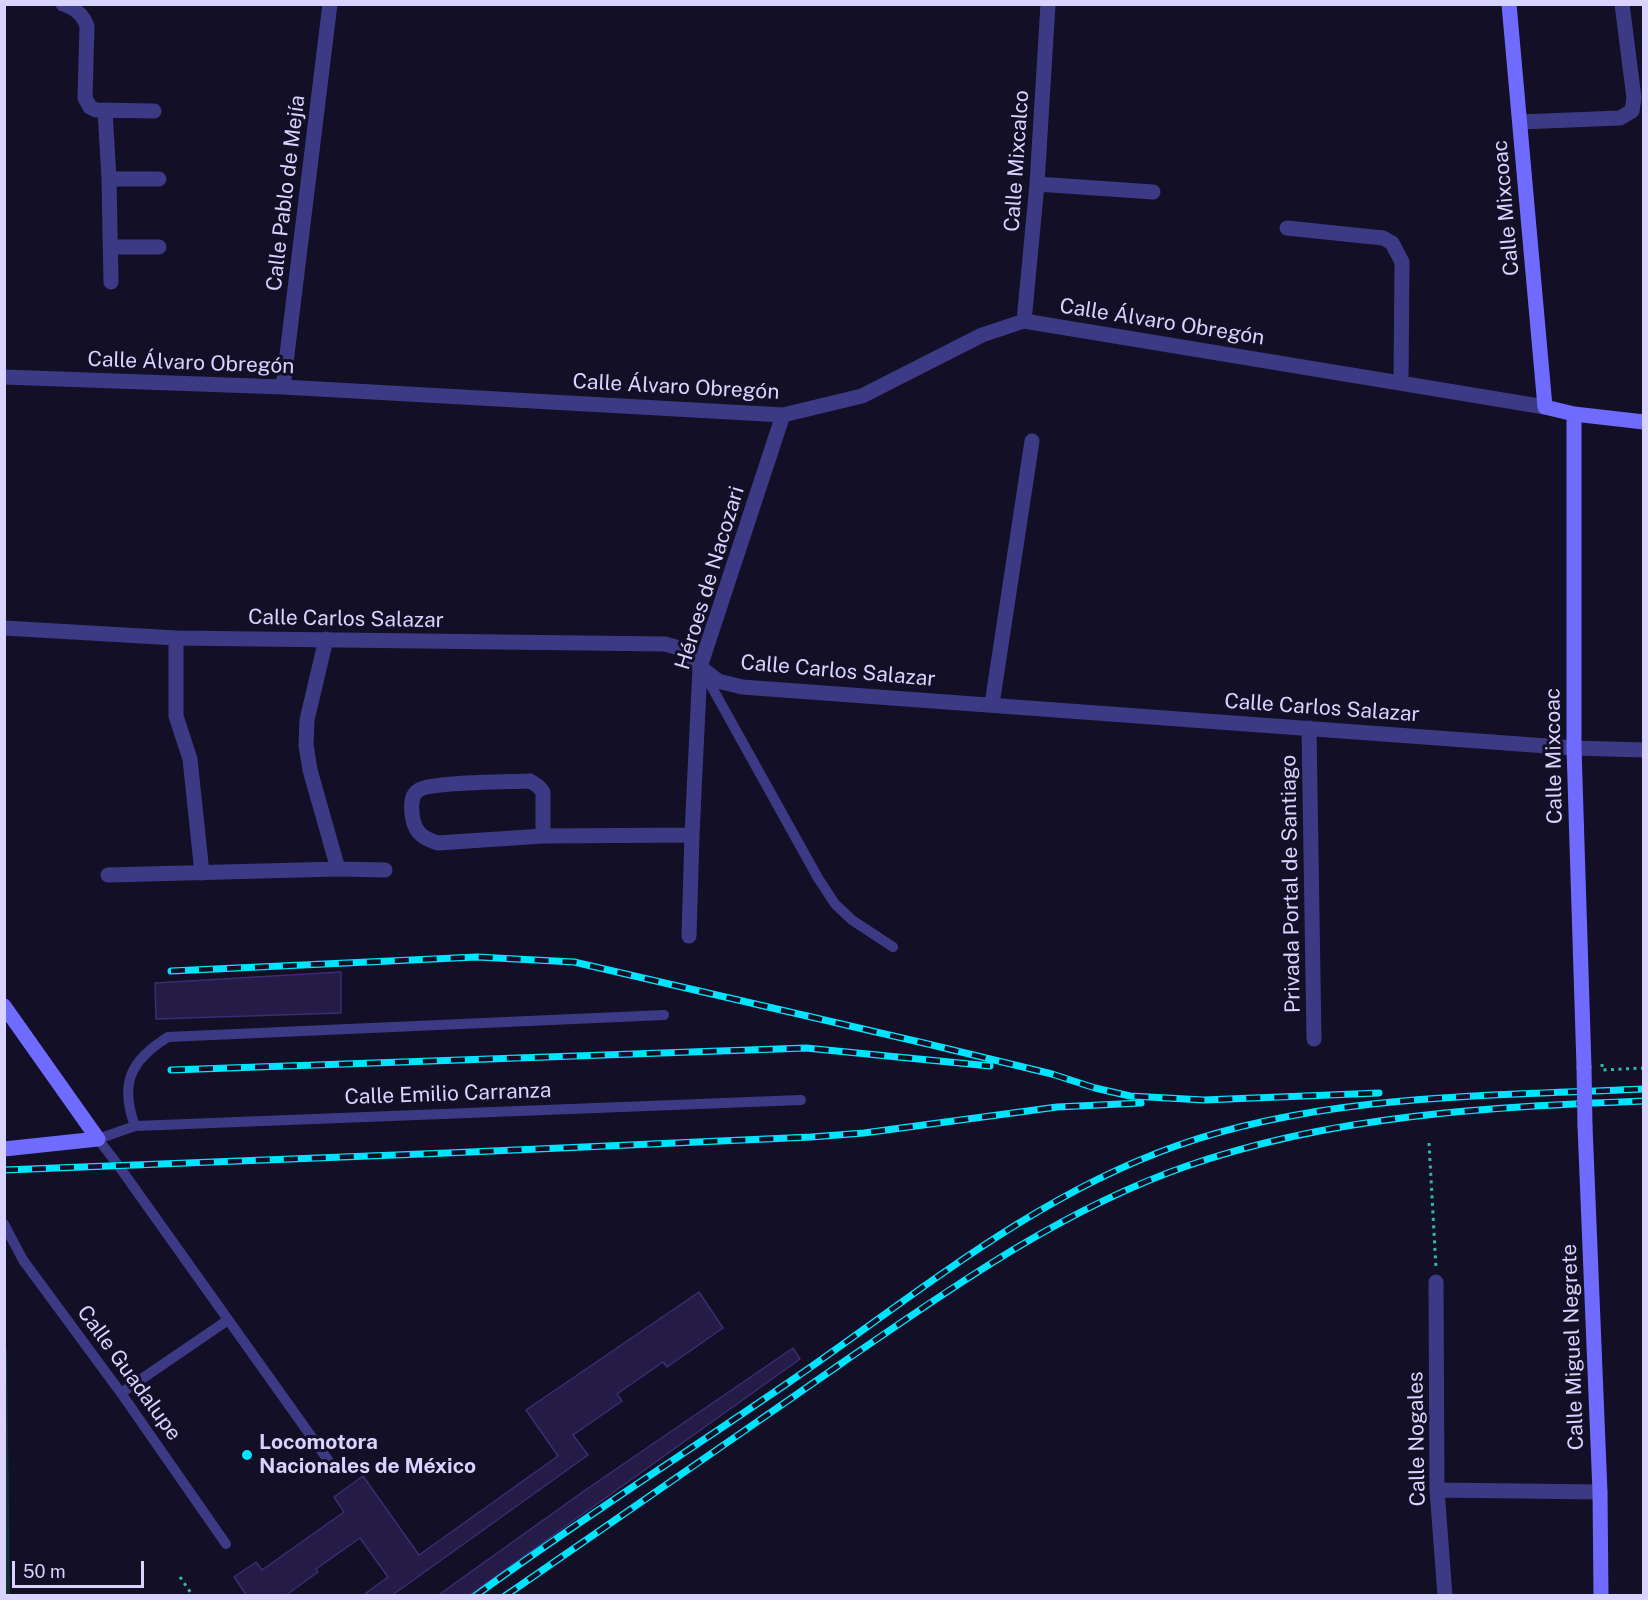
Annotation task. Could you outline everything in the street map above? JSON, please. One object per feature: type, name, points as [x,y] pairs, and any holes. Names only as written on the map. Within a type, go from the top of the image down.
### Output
[{"type":"street","points":[[63,4],[86,12],[84,98],[90,107],[100,110],[154,111]]},
{"type":"street","name":"Calle Pablo de Mejía","points":[[283,387],[330,4]]},
{"type":"street","name":"Calle Mixcalco","points":[[1024,321],[1037,184],[1048,4]]},
{"type":"street","name":"Calle Mixcoac","points":[[1509,4],[1545,407]]},
{"type":"street","points":[[1520,122],[1620,118],[1632,111],[1634,98],[1622,4]]},
{"type":"street","points":[[100,110],[109,179],[111,282]]},
{"type":"street","points":[[109,179],[159,179]]},
{"type":"street","points":[[1037,184],[1153,192]]},
{"type":"street","points":[[1287,228],[1383,238],[1392,243],[1402,262],[1401,383]]},
{"type":"street","points":[[110,247],[159,247]]},
{"type":"street","name":"Calle Álvaro Obregón","points":[[4,377],[283,387],[783,415],[862,396],[982,335],[1024,321],[1545,407],[1574,414],[1644,422]]},
{"type":"street","name":"Calle Mixcoac","points":[[1574,414],[1574,748],[1584,1096]]},
{"type":"street","name":"Héroes de Nacozari","points":[[689,936],[700,667],[783,415]]},
{"type":"street","points":[[992,704],[1032,441]]},
{"type":"street","name":"Calle Carlos Salazar","points":[[4,628],[176,638],[665,644],[686,652],[718,681],[742,687],[1574,748],[1644,750]]},
{"type":"street","points":[[176,638],[176,716],[190,759],[202,873]]},
{"type":"street","points":[[326,639],[307,720],[306,746],[310,770],[338,869]]},
{"type":"street","name":"Privada Portal de Santiago","points":[[1309,728],[1314,1039]]},
{"type":"street","points":[[543,836],[543,792],[530,781],[434,785],[418,790],[412,797],[412,819],[416,830],[425,839],[438,843],[543,836],[692,835]]},
{"type":"street","points":[[108,875],[338,869],[385,870]]},
{"type":"street","points":[[4,1006],[98,1139],[4,1149]]},
{"type":"street","name":"Calle Miguel Negrete","points":[[1584,1096],[1602,1596]]},
{"type":"street","name":"Calle Nogales","points":[[1436,1282],[1437,1490],[1445,1596]]},
{"type":"street","points":[[1437,1490],[1600,1492]]},
{"type":"lane","points":[[700,667],[818,878],[835,904],[852,920],[893,947]]},
{"type":"lane","points":[[135,1126],[129,1111],[127,1093],[131,1072],[138,1060],[168,1037],[664,1015]]},
{"type":"lane","name":"Calle Emilio Carranza","points":[[98,1139],[135,1126],[801,1100]]},
{"type":"lane","points":[[98,1139],[333,1467]]},
{"type":"lane","name":"Calle Guadalupe","points":[[4,1224],[23,1260],[122,1393],[226,1544]]},
{"type":"lane","points":[[122,1393],[228,1320]]},
{"type":"path","points":[[1602,1058],[1602,1070],[1644,1068]]},
{"type":"path","points":[[1429,1143],[1436,1282]]},
{"type":"path","points":[[180,1577],[193,1596]]},
{"type":"green space","points":[[4,1350],[7,1350],[10,1596],[4,1595]]},
{"type":"building","points":[[341,972],[341,1013],[156,1019],[155,983]]},
{"type":"building","points":[[699,1292],[723,1328],[667,1367],[663,1362],[617,1394],[622,1401],[573,1435],[588,1455],[391,1596],[362,1596],[388,1577],[360,1538],[316,1569],[318,1572],[285,1596],[247,1596],[234,1577],[256,1562],[262,1570],[344,1512],[334,1497],[363,1476],[419,1555],[558,1456],[526,1410]]},
{"type":"building","points":[[793,1348],[800,1359],[468,1596],[437,1596],[584,1491]]},
{"type":"railway","points":[[171,971],[477,957],[574,962],[928,1044],[1052,1074],[1095,1088],[1130,1096],[1204,1100],[1379,1093]]},
{"type":"railway","points":[[171,1070],[806,1048],[990,1066]]},
{"type":"railway","points":[[475,1596],[554,1540],[795,1378],[978,1249],[1025,1219],[1124,1167],[1176,1146],[1232,1129],[1289,1116],[1348,1107],[1467,1096],[1644,1089]]},
{"type":"railway","points":[[505,1596],[923,1307],[1049,1229],[1138,1185],[1240,1149],[1353,1125],[1469,1111],[1644,1101]]},
{"type":"railway","points":[[4,1170],[811,1137],[864,1133],[1057,1107],[1141,1103]]},
{"type":"place","name":"Locomotora Nacionales de México","points":[[247,1455]]}]
